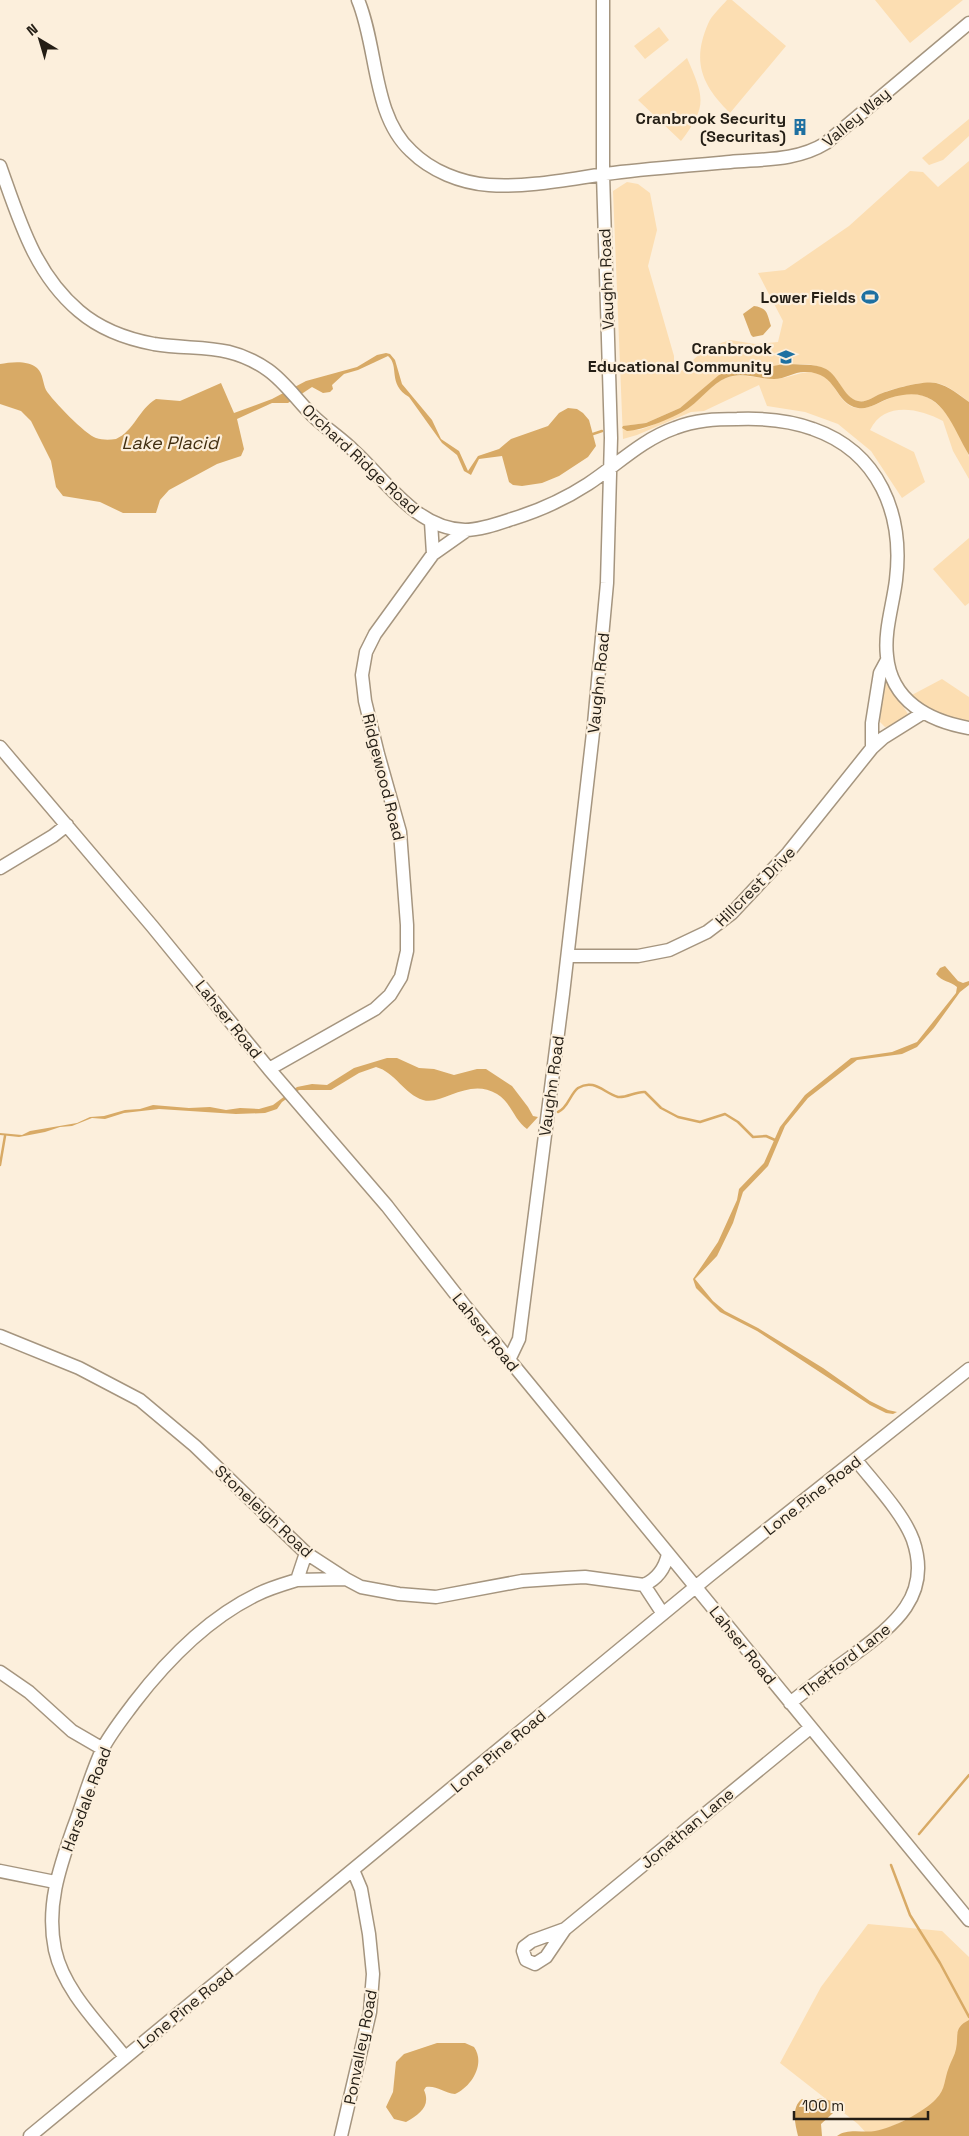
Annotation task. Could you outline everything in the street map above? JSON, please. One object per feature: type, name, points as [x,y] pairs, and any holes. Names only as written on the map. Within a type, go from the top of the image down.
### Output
[{"type":"street","name":"Valley Way","points":[[358,0],[369,31],[387,115],[399,138],[420,160],[460,180],[490,186],[549,182],[603,174],[771,159],[794,156],[816,149],[836,135],[969,23]]},
{"type":"street","name":"Vaughn Road","points":[[508,1360],[519,1339],[568,956],[604,617],[611,467],[603,174],[603,0]]},
{"type":"street","name":"Orchard Ridge Road","points":[[0,166],[33,253],[54,286],[79,312],[100,326],[125,337],[156,344],[212,347],[244,356],[271,372],[322,424],[355,452],[402,499],[431,522],[467,530],[497,524],[534,511],[587,484],[624,456],[662,433],[685,424],[709,420],[759,419],[787,422],[814,429],[846,446],[866,464],[880,482],[889,501],[896,525],[898,566],[888,633],[887,660],[894,679],[900,691],[923,713],[938,721],[969,728]]},
{"type":"street","points":[[431,522],[433,554]]},
{"type":"street","name":"Ridgewood Road","points":[[269,1069],[375,1009],[390,995],[404,969],[407,951],[407,924],[400,832],[378,754],[365,700],[362,675],[366,652],[375,634],[433,554],[467,530]]},
{"type":"street","points":[[872,748],[872,723],[880,673],[887,660]]},
{"type":"street","name":"Hillcrest Drive","points":[[568,956],[624,957],[654,954],[681,945],[715,927],[732,914],[783,859],[872,748],[883,738],[923,713]]},
{"type":"street","name":"Lahser Road","points":[[0,747],[386,1206],[508,1360],[969,1920]]},
{"type":"street","points":[[0,868],[53,836],[67,825]]},
{"type":"street","name":"Stoneleigh Road","points":[[0,1336],[79,1368],[140,1400],[195,1446],[306,1553],[346,1579],[361,1586],[399,1594],[436,1597],[522,1581],[566,1578],[585,1577],[644,1585]]},
{"type":"street","name":"Lone Pine Road","points":[[30,2136],[696,1587],[969,1369]]},
{"type":"street","name":"Thetford Lane","points":[[790,1703],[888,1630],[903,1613],[915,1587],[917,1563],[913,1540],[899,1515],[856,1460]]},
{"type":"street","points":[[297,1580],[306,1553]]},
{"type":"street","points":[[663,1614],[644,1585],[662,1569],[668,1554]]},
{"type":"street","name":"Harsdale Road","points":[[125,2057],[77,1996],[63,1972],[55,1951],[51,1912],[55,1882],[103,1749],[153,1677],[191,1640],[235,1607],[259,1594],[297,1580],[346,1579]]},
{"type":"street","points":[[0,1672],[29,1692],[72,1731],[103,1749]]},
{"type":"street","name":"Jonathan Lane","points":[[565,1929],[810,1728]]},
{"type":"street","name":"Ponvalley Road","points":[[341,2136],[357,2070],[372,1993],[372,1961],[369,1934],[361,1889],[353,1870]]},
{"type":"street","points":[[0,1871],[55,1882]]},
{"type":"shaded area","points":[[727,0],[732,0],[786,46],[730,113],[707,83],[702,73],[700,62],[700,51],[709,21]]},
{"type":"shaded area","points":[[875,0],[963,0],[910,43]]},
{"type":"shaded area","points":[[659,27],[669,40],[645,59],[634,46]]},
{"type":"shaded area","points":[[687,58],[697,82],[700,101],[696,119],[681,141],[638,100]]},
{"type":"shaded area","points":[[969,119],[969,136],[943,160],[929,165],[922,158]]},
{"type":"shaded area","points":[[969,161],[969,402],[954,391],[936,383],[900,387],[867,400],[858,401],[850,397],[832,374],[825,369],[805,364],[794,364],[773,367],[755,373],[748,368],[723,373],[680,408],[646,423],[624,426],[638,430],[664,420],[690,407],[713,386],[729,377],[774,379],[813,372],[825,377],[847,403],[857,408],[868,407],[904,394],[924,396],[933,401],[948,416],[966,450],[969,457],[969,479],[953,451],[943,421],[934,416],[913,410],[893,411],[876,421],[870,430],[914,452],[925,482],[902,498],[871,451],[838,424],[805,412],[767,406],[759,385],[704,411],[691,412],[623,439],[613,191],[627,182],[638,184],[650,193],[657,230],[648,266],[674,356],[674,372],[680,372],[706,348],[730,340],[755,344],[778,342],[783,321],[758,273],[785,270],[849,226],[910,171],[923,172],[938,187]]},
{"type":"shaded area","points":[[969,538],[969,603],[965,606],[933,569]]},
{"type":"shaded area","points":[[942,679],[969,697],[969,723],[932,713],[910,696]]},
{"type":"shaded area","points":[[887,682],[908,714],[891,726],[885,727],[880,722],[881,696],[884,683]]},
{"type":"shaded area","points":[[868,1924],[942,1931],[969,1957],[969,2093],[869,2136],[858,2124],[780,2063],[821,1987]]},
{"type":"water","points":[[754,306],[764,310],[768,315],[771,326],[763,335],[753,337],[743,314]]},
{"type":"water","name":"Lake Placid","points":[[390,354],[395,360],[402,384],[432,420],[441,439],[459,451],[468,471],[478,456],[499,449],[511,439],[548,426],[559,413],[568,408],[577,409],[589,420],[596,446],[588,457],[559,476],[542,483],[522,486],[513,485],[509,482],[502,456],[479,459],[471,475],[464,471],[457,455],[442,443],[409,397],[398,387],[393,365],[388,356],[358,370],[344,374],[332,385],[333,389],[330,392],[323,393],[312,387],[288,403],[272,403],[237,419],[244,449],[241,456],[217,464],[169,490],[160,500],[156,513],[123,513],[100,502],[63,496],[56,487],[51,461],[31,421],[21,411],[0,404],[0,364],[14,362],[33,365],[39,370],[49,395],[85,431],[98,439],[116,439],[127,431],[145,408],[156,399],[180,401],[221,383],[234,413],[272,399],[306,381],[357,367],[377,355]]},
{"type":"water","points":[[784,364],[811,365],[826,369],[831,372],[849,396],[858,401],[867,400],[885,392],[916,384],[931,382],[945,386],[969,402],[969,455],[949,418],[932,400],[921,395],[907,394],[890,398],[866,408],[858,408],[844,401],[830,382],[823,377],[815,373],[804,372],[774,379],[744,375],[732,376],[716,384],[690,407],[677,415],[641,429],[627,431],[622,428],[623,426],[646,423],[680,408],[719,375],[727,371],[748,368],[755,373],[768,367]]},
{"type":"water","points":[[945,966],[958,981],[963,983],[969,981],[969,985],[960,992],[934,1028],[917,1047],[902,1054],[857,1060],[808,1098],[785,1126],[768,1166],[743,1192],[733,1223],[717,1256],[695,1279],[713,1301],[725,1311],[758,1328],[823,1368],[870,1401],[888,1410],[897,1412],[893,1414],[886,1413],[870,1405],[757,1331],[720,1312],[696,1288],[693,1279],[718,1242],[737,1200],[739,1189],[764,1163],[780,1127],[805,1095],[851,1058],[892,1052],[917,1042],[956,993],[957,987],[941,979],[936,974],[940,968]]},
{"type":"water","points":[[387,1058],[397,1058],[419,1068],[434,1069],[454,1075],[477,1069],[486,1069],[512,1086],[533,1116],[538,1117],[527,1129],[502,1097],[486,1090],[466,1090],[431,1101],[423,1100],[410,1093],[389,1073],[376,1067],[359,1073],[331,1090],[299,1090],[282,1102],[277,1109],[265,1113],[236,1114],[159,1109],[124,1113],[105,1119],[92,1118],[72,1126],[19,1137],[0,1135],[0,1133],[22,1135],[30,1131],[77,1123],[90,1117],[104,1116],[153,1105],[189,1108],[210,1107],[226,1110],[240,1108],[259,1109],[273,1105],[297,1087],[312,1084],[327,1085],[354,1068]]},
{"type":"water","points":[[969,2020],[969,2136],[837,2136],[850,2131],[875,2131],[890,2127],[931,2104],[943,2088],[957,2044],[959,2029]]},
{"type":"water","points":[[437,2043],[465,2043],[474,2047],[478,2061],[475,2074],[461,2091],[455,2094],[433,2087],[426,2087],[424,2090],[426,2101],[420,2113],[406,2122],[394,2119],[386,2107],[393,2092],[396,2062],[404,2054]]},
{"type":"water","points":[[822,2098],[831,2101],[836,2107],[833,2113],[821,2124],[822,2136],[798,2136],[795,2116],[796,2106],[802,2099],[811,2101]]},
{"type":"waterway","points":[[590,435],[602,431]]},
{"type":"waterway","points":[[558,1112],[578,1088],[584,1085],[594,1085],[618,1097],[645,1092],[661,1108],[678,1117],[700,1122],[725,1114],[738,1122],[753,1137],[766,1136],[775,1140]]},
{"type":"waterway","points":[[0,1165],[5,1136]]},
{"type":"waterway","points":[[919,1834],[969,1775]]},
{"type":"waterway","points":[[891,1865],[910,1915],[940,1963],[969,2017]]},
{"type":"place","name":"Cranbrook Security (Securitas)","points":[[800,127]]},
{"type":"place","name":"Lower Fields","points":[[870,297]]},
{"type":"place","name":"Cranbrook Educational Community","points":[[786,357]]}]
